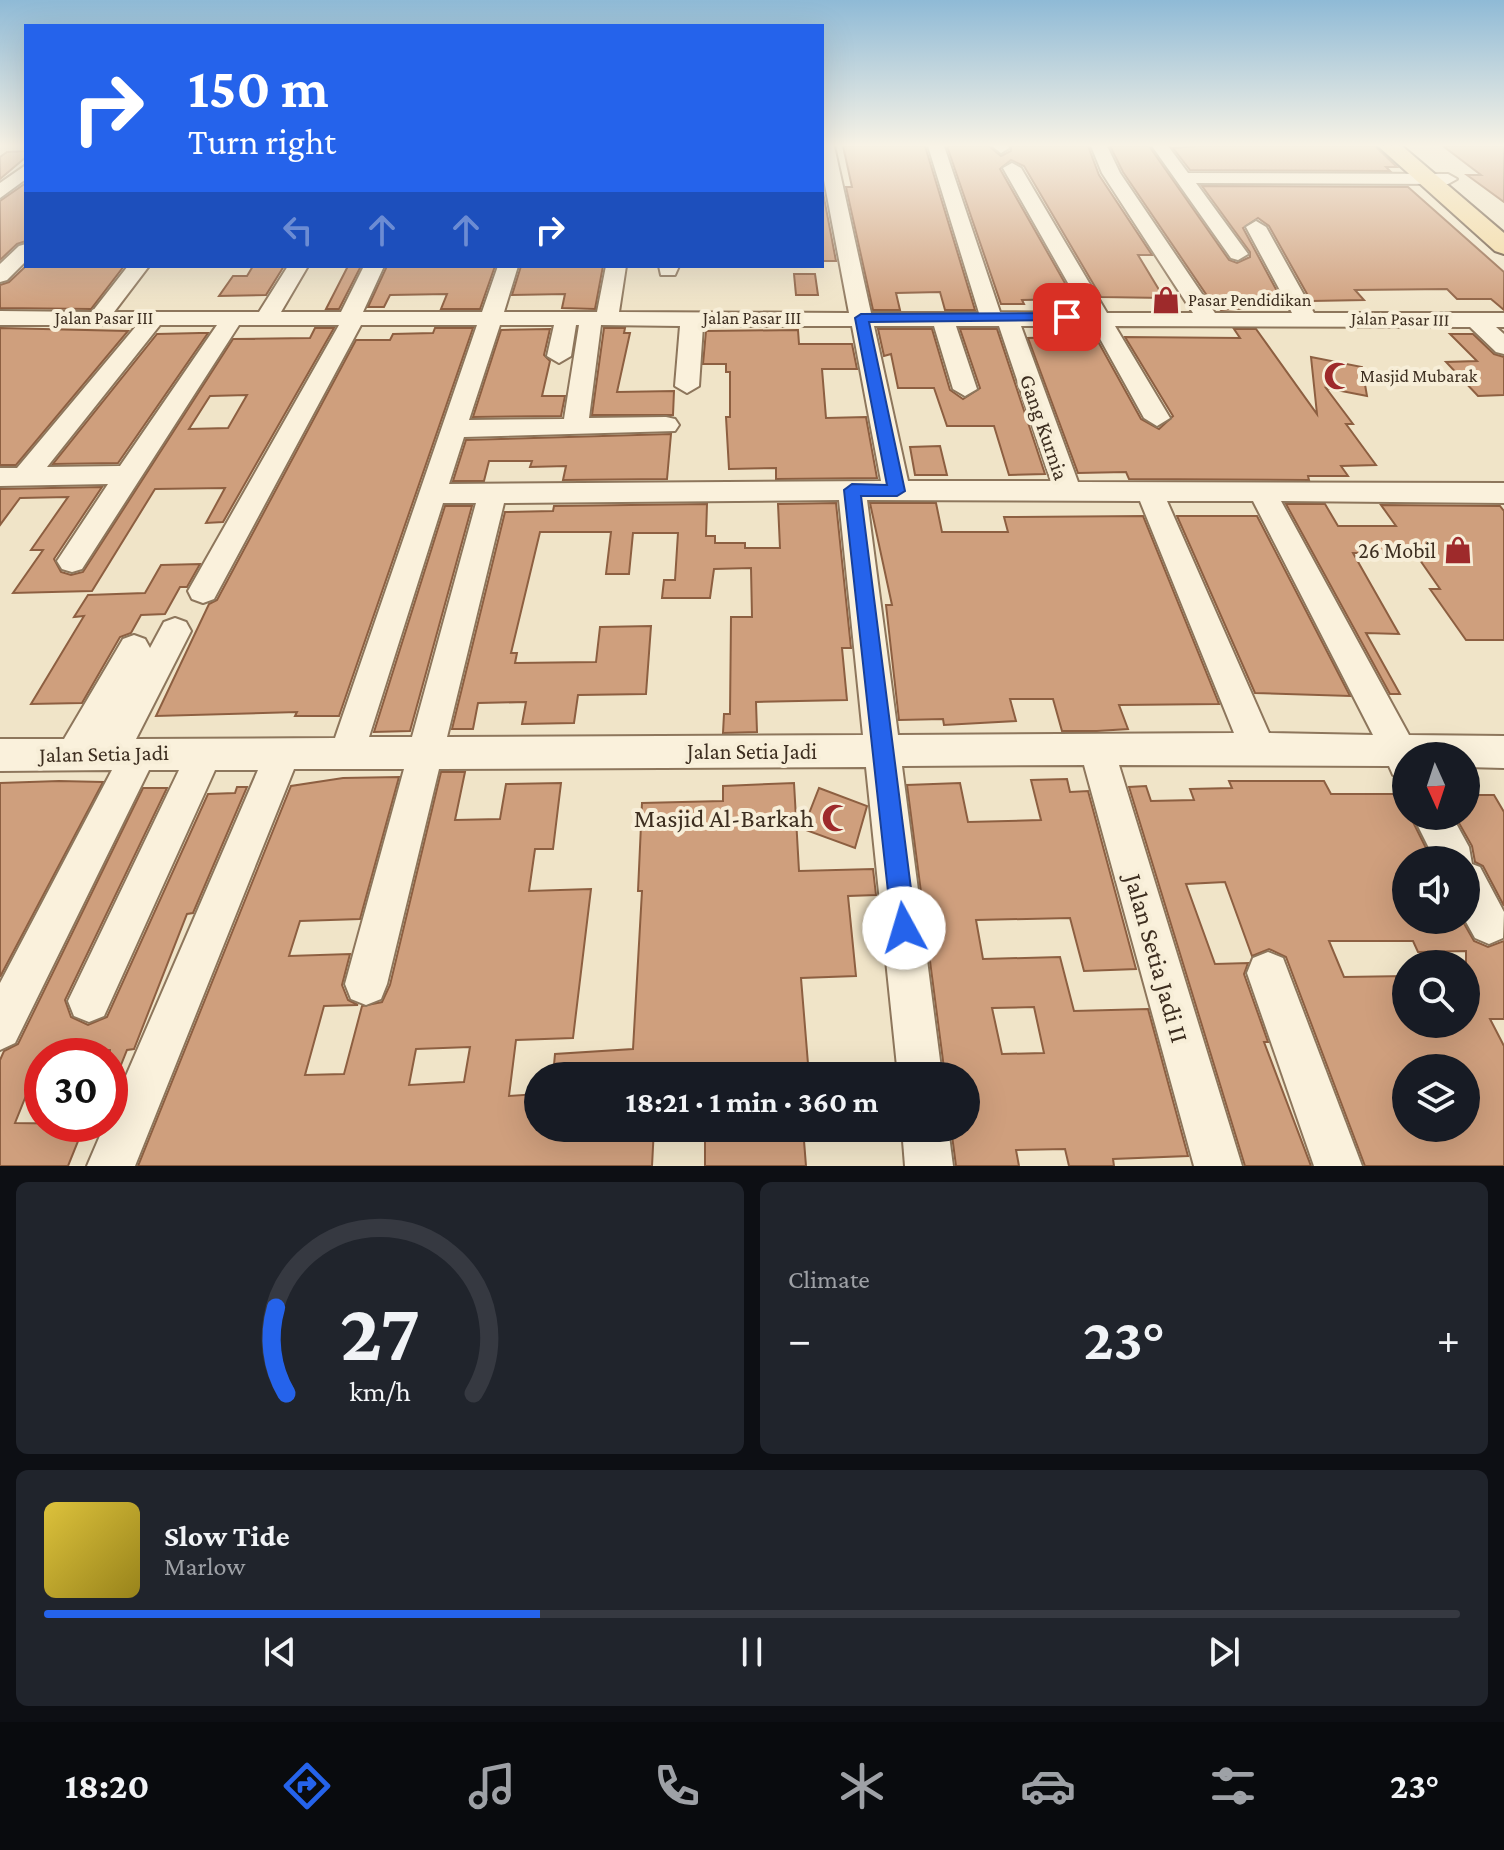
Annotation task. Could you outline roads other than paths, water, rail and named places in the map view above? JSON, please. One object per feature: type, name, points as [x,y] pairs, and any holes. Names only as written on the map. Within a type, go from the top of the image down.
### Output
[{"type":"main road","points":[[1460,200],[1504,246]]},
{"type":"main road","points":[[1469,200],[1504,225]]},
{"type":"street","points":[[829,200],[861,318],[897,491]]},
{"type":"street","name":"Gang Kurnia","points":[[956,200],[1068,492]]},
{"type":"street","points":[[1031,200],[1157,418]]},
{"type":"street","points":[[1129,200],[1207,317]]},
{"type":"street","points":[[1198,200],[1238,254]]},
{"type":"street","points":[[1256,227],[1305,317]]},
{"type":"street","points":[[0,276],[24,252]]},
{"type":"street","points":[[98,318],[137,268]]},
{"type":"street","points":[[266,318],[297,268]]},
{"type":"street","points":[[203,591],[352,318],[373,268]]},
{"type":"street","points":[[347,753],[507,268]]},
{"type":"street","points":[[575,427],[599,318],[615,268]]},
{"type":"street","points":[[942,317],[965,389]]},
{"type":"street","name":"Jalan Pasar III","points":[[0,318],[1305,317],[1504,320]]},
{"type":"street","points":[[12,477],[154,318]]},
{"type":"street","points":[[72,561],[233,318]]},
{"type":"street","points":[[559,356],[566,318]]},
{"type":"street","points":[[687,386],[692,318]]},
{"type":"street","points":[[1476,320],[1504,347]]},
{"type":"street","points":[[453,429],[666,425]]},
{"type":"street","points":[[12,477],[128,475]]},
{"type":"street","points":[[432,494],[852,490],[1264,496],[1504,493]]},
{"type":"street","points":[[852,490],[885,750],[918,1062]]},
{"type":"street","points":[[366,984],[492,494]]},
{"type":"street","points":[[1151,495],[1258,749]]},
{"type":"street","points":[[1264,496],[1395,742]]},
{"type":"street","points":[[0,1028],[124,753],[175,631]]},
{"type":"street","points":[[74,754],[134,648]]},
{"type":"street","name":"Jalan Setia Jadi II","points":[[1097,749],[1218,1166]]},
{"type":"street","name":"Jalan Setia Jadi","points":[[0,755],[1258,749],[1392,756]]},
{"type":"street","points":[[89,1001],[205,752]]},
{"type":"street","points":[[100,1158],[283,752]]},
{"type":"street","name":"Jalan Setia Jadi","points":[[1480,753],[1504,752]]},
{"type":"street","points":[[1480,907],[1489,924]]},
{"type":"street","points":[[1268,973],[1338,1166]]},
{"type":"street","points":[[926,1142],[929,1166]]},
{"type":"place","name":"Pasar Pendidikan","points":[[1166,300]]},
{"type":"place","name":"Masjid Mubarak","points":[[1338,376]]},
{"type":"place","name":"26 Mobil","points":[[1458,550]]},
{"type":"place","name":"Masjid Al-Barkah","points":[[836,818]]}]
